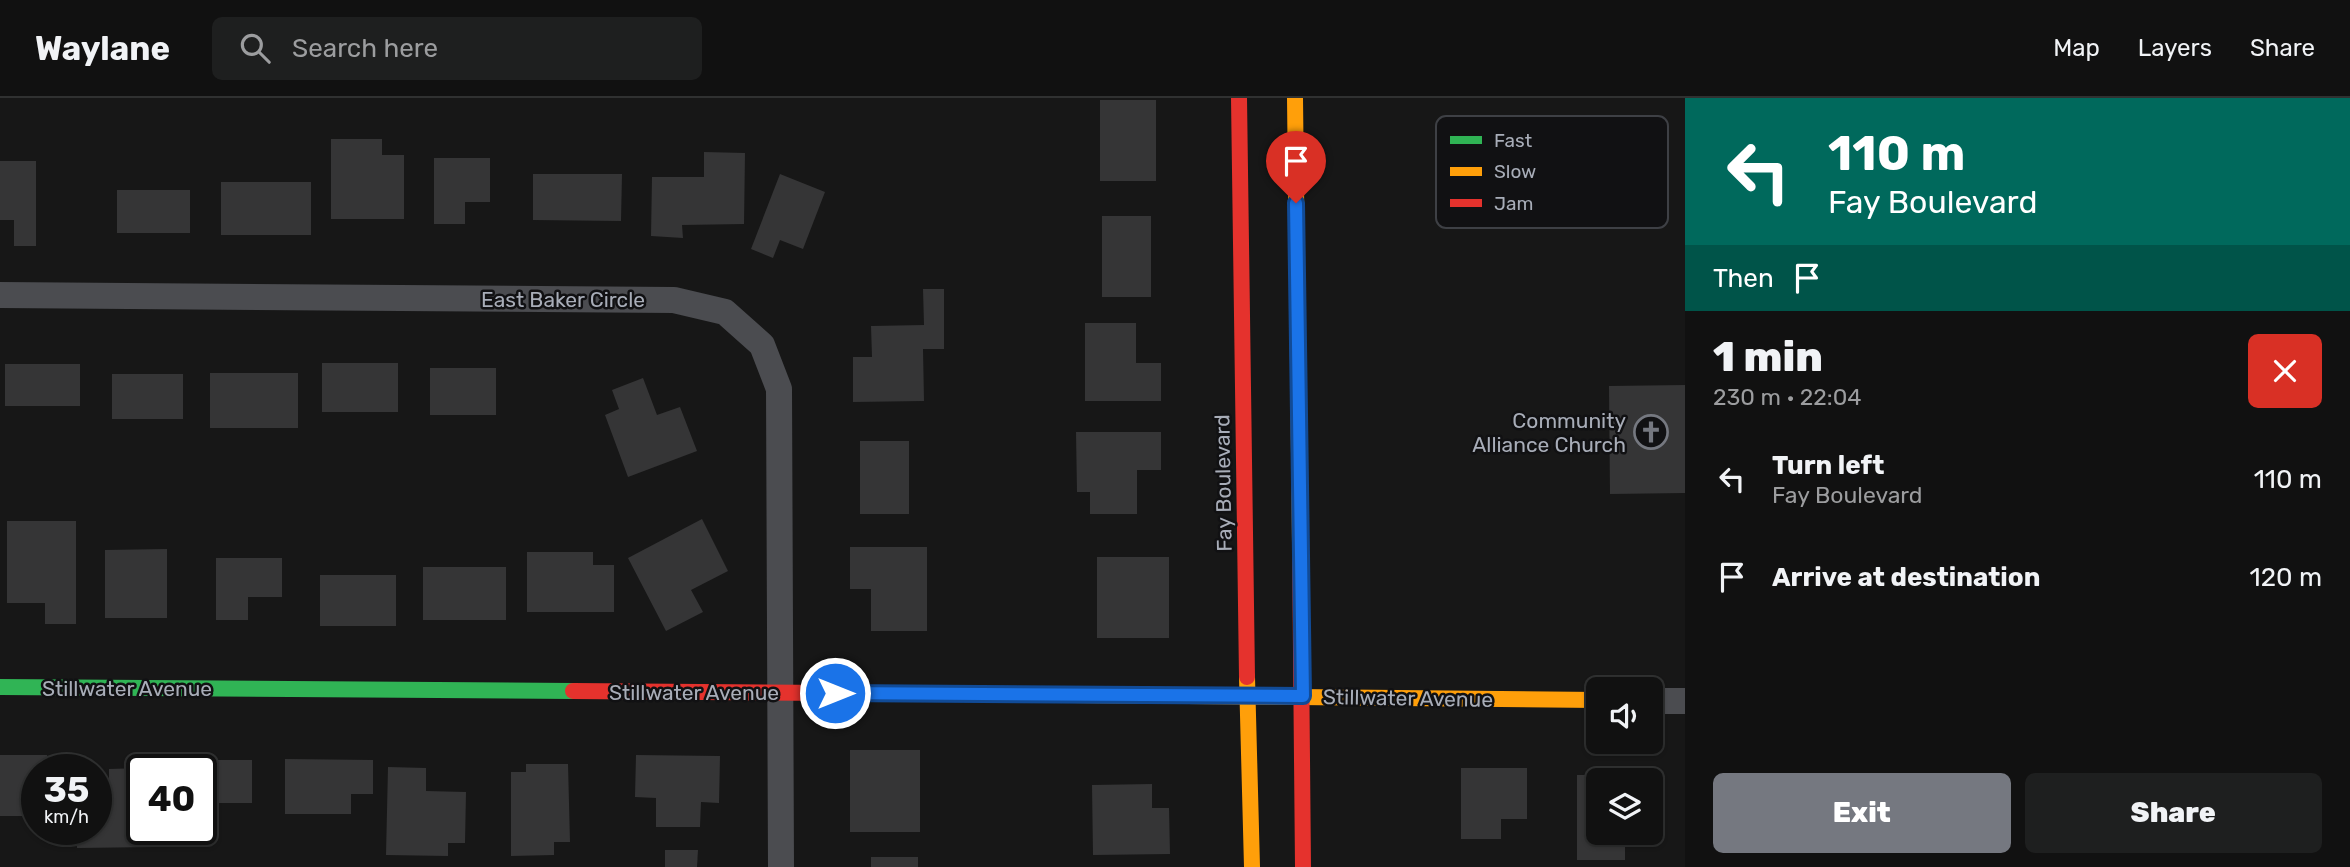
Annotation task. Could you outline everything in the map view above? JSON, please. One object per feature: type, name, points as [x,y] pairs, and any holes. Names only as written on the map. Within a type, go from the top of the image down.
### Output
[{"type":"street","name":"Fay Boulevard","points":[[1239,98],[1247,697],[1252,867]]},
{"type":"street","points":[[1294,98],[1303,867]]},
{"type":"street","name":"East Baker Circle","points":[[0,295],[674,300],[725,312],[762,345],[779,389],[781,867]]},
{"type":"street","name":"Stillwater Avenue","points":[[0,687],[1586,700]]},
{"type":"street","points":[[1663,701],[1685,701]]},
{"type":"building","points":[[1100,100],[1156,100],[1156,181],[1100,181]]},
{"type":"building","points":[[331,139],[382,139],[382,155],[404,155],[404,219],[331,219]]},
{"type":"building","points":[[704,152],[745,153],[744,224],[682,225],[683,238],[651,236],[652,177],[704,177]]},
{"type":"building","points":[[434,158],[490,158],[490,202],[465,202],[465,224],[434,224]]},
{"type":"building","points":[[0,161],[36,161],[36,246],[14,246],[14,220],[0,220]]},
{"type":"building","points":[[533,174],[622,174],[621,221],[533,220]]},
{"type":"building","points":[[780,174],[825,192],[803,249],[780,240],[773,258],[751,249]]},
{"type":"building","points":[[221,182],[311,182],[311,235],[221,235]]},
{"type":"building","points":[[117,190],[190,190],[190,233],[117,233]]},
{"type":"building","points":[[1102,216],[1151,216],[1151,297],[1102,297]]},
{"type":"building","points":[[923,289],[944,289],[944,349],[923,349],[924,401],[853,402],[853,357],[872,357],[871,326],[924,325]]},
{"type":"building","points":[[1085,323],[1136,323],[1136,363],[1161,363],[1161,401],[1085,401]]},
{"type":"building","points":[[322,363],[398,363],[398,412],[322,412]]},
{"type":"building","points":[[5,364],[80,364],[80,406],[5,406]]},
{"type":"building","points":[[430,368],[496,368],[496,415],[430,415]]},
{"type":"building","points":[[210,373],[298,373],[298,428],[210,428]]},
{"type":"building","points":[[112,374],[183,374],[183,419],[112,419]]},
{"type":"building","points":[[643,378],[657,415],[680,407],[697,451],[628,477],[605,415],[619,409],[612,390]]},
{"type":"building","points":[[1685,385],[1685,493],[1610,494],[1609,386]]},
{"type":"building","points":[[1076,432],[1161,432],[1161,470],[1137,470],[1137,514],[1090,514],[1090,492],[1077,492]]},
{"type":"building","points":[[860,441],[909,441],[909,514],[860,514]]},
{"type":"building","points":[[702,519],[728,571],[691,590],[703,612],[666,631],[628,558]]},
{"type":"building","points":[[7,521],[76,521],[76,624],[45,624],[45,603],[7,603]]},
{"type":"building","points":[[850,547],[927,547],[927,631],[871,631],[871,589],[850,589]]},
{"type":"building","points":[[167,549],[167,618],[105,618],[105,550]]},
{"type":"building","points":[[527,552],[593,552],[593,565],[614,565],[614,612],[527,612]]},
{"type":"building","points":[[1097,557],[1169,557],[1169,638],[1097,638]]},
{"type":"building","points":[[216,558],[282,558],[282,597],[248,597],[248,620],[216,620]]},
{"type":"building","points":[[423,567],[506,567],[506,620],[423,620]]},
{"type":"building","points":[[320,575],[396,575],[396,626],[320,626]]},
{"type":"building","points":[[850,750],[920,750],[920,832],[850,832]]},
{"type":"building","points":[[0,755],[21,755],[21,816],[0,816]]},
{"type":"building","points":[[636,755],[720,756],[719,803],[701,802],[700,827],[656,827],[656,798],[635,797]]},
{"type":"building","points":[[285,759],[373,760],[373,794],[351,794],[351,814],[285,814]]},
{"type":"building","points":[[217,760],[252,760],[252,803],[217,803]]},
{"type":"building","points":[[526,764],[568,764],[570,842],[554,842],[554,855],[511,856],[511,772],[526,772]]},
{"type":"building","points":[[388,767],[426,768],[426,791],[466,792],[465,843],[448,843],[448,856],[386,855]]},
{"type":"building","points":[[126,768],[126,845],[154,847],[77,848],[77,845],[112,845],[112,769]]},
{"type":"building","points":[[1461,768],[1527,768],[1527,819],[1501,819],[1501,839],[1461,839]]},
{"type":"building","points":[[1577,775],[1586,775],[1586,845],[1625,845],[1625,860],[1577,860]]},
{"type":"building","points":[[1152,784],[1152,808],[1169,808],[1170,854],[1093,855],[1092,785]]},
{"type":"building","points":[[665,850],[698,850],[697,867],[665,867]]},
{"type":"building","points":[[871,857],[918,857],[918,867],[871,867]]},
{"type":"traffic: fast","points":[[0,687],[573,691]]},
{"type":"traffic: slow","points":[[1295,98],[1300,543]]},
{"type":"traffic: slow","points":[[1247,677],[1252,867]]},
{"type":"traffic: slow","points":[[975,694],[1586,700]]},
{"type":"traffic: jam","points":[[1239,98],[1247,677]]},
{"type":"traffic: jam","points":[[1300,543],[1303,867]]},
{"type":"traffic: jam","points":[[573,691],[975,694]]},
{"type":"place","name":"Community Alliance Church","points":[[1651,432]]},
{"type":"route","points":[[835,693],[1303,696],[1296,203]]}]
